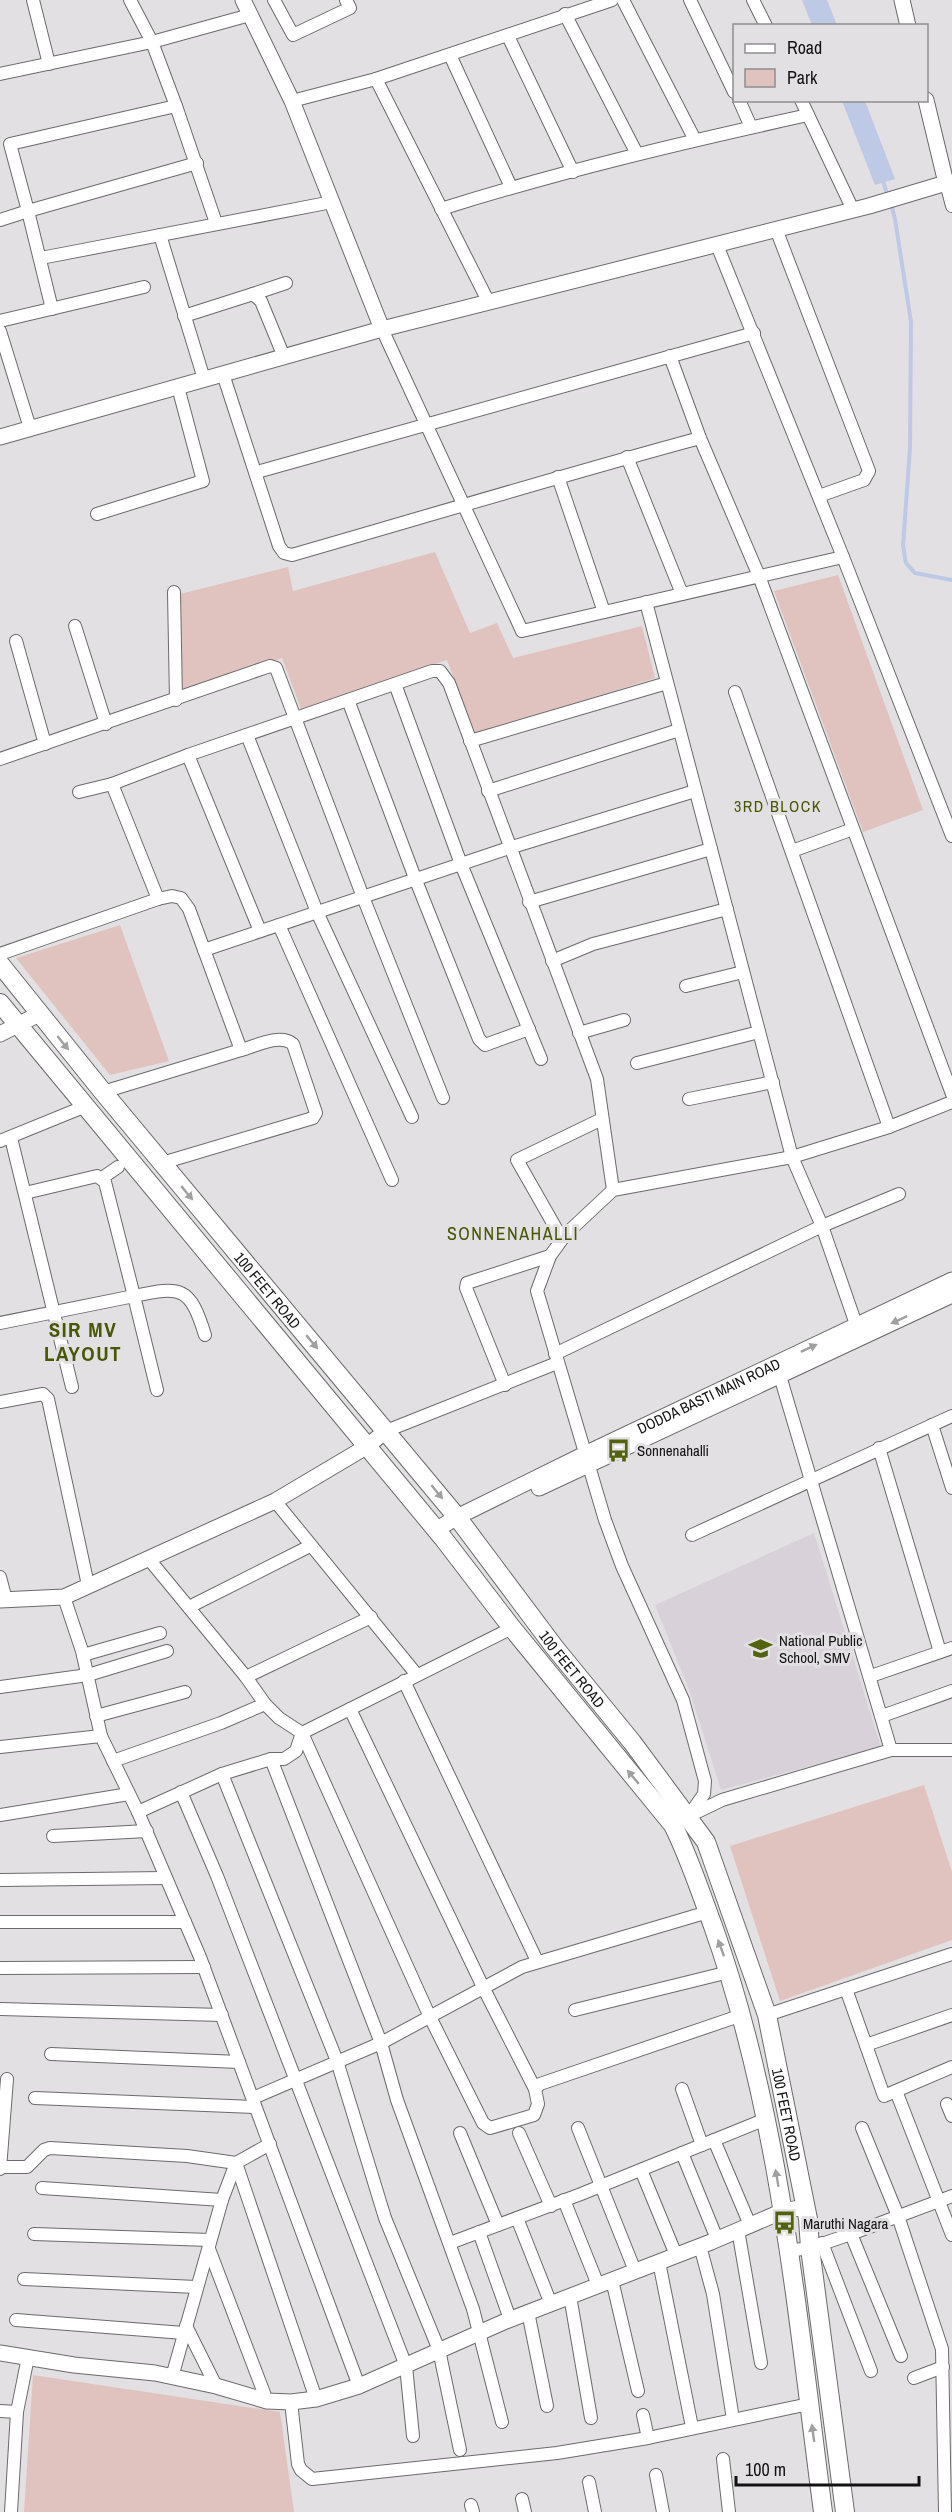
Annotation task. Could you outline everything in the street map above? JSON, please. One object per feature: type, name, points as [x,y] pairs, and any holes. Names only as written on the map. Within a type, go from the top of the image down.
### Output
[{"type":"main road","name":"100 FEET ROAD","points":[[0,964],[103,1092],[460,1521],[548,1639],[632,1742],[680,1821],[685,1849],[742,2015],[766,2119],[783,2211],[823,2512]]},
{"type":"main road","name":"100 FEET ROAD","points":[[2,1009],[20,1026],[440,1534],[512,1628],[680,1821],[706,1842],[767,2015],[816,2246],[845,2512]]},
{"type":"street","points":[[33,0],[49,64]]},
{"type":"street","points":[[130,0],[152,42],[197,163],[216,223]]},
{"type":"street","points":[[243,0],[292,101],[382,329],[522,631],[843,557]]},
{"type":"street","points":[[274,0],[293,35],[350,8],[346,0]]},
{"type":"street","points":[[292,101],[376,79],[450,56],[612,0]]},
{"type":"street","points":[[623,0],[695,140]]},
{"type":"street","points":[[690,0],[733,88]]},
{"type":"street","points":[[753,0],[764,24]]},
{"type":"street","points":[[902,0],[908,24]]},
{"type":"street","points":[[566,14],[637,154]]},
{"type":"street","points":[[0,74],[152,42],[250,15]]},
{"type":"street","points":[[508,36],[573,172]]},
{"type":"street","points":[[450,56],[511,187]]},
{"type":"street","points":[[376,79],[489,303]]},
{"type":"street","points":[[739,102],[752,128]]},
{"type":"street","points":[[802,102],[853,210]]},
{"type":"street","points":[[927,102],[949,182],[952,206]]},
{"type":"street","points":[[52,309],[28,211],[5,145],[176,106]]},
{"type":"street","points":[[441,209],[511,187],[637,154],[808,115]]},
{"type":"street","points":[[0,220],[197,163]]},
{"type":"street","points":[[0,436],[382,329],[869,206],[949,182]]},
{"type":"street","points":[[41,258],[332,202]]},
{"type":"street","points":[[776,229],[869,471],[864,480],[819,496]]},
{"type":"street","points":[[160,235],[204,379]]},
{"type":"street","points":[[717,245],[819,496],[952,836]]},
{"type":"street","points":[[184,316],[286,283]]},
{"type":"street","points":[[0,321],[144,287]]},
{"type":"street","points":[[253,294],[261,301],[284,357]]},
{"type":"street","points":[[0,331],[30,428]]},
{"type":"street","points":[[257,472],[754,333]]},
{"type":"street","points":[[670,356],[700,438],[759,576],[952,1094]]},
{"type":"street","points":[[223,374],[257,472],[279,546],[284,553],[292,555],[700,438]]},
{"type":"street","points":[[97,514],[203,482],[178,387]]},
{"type":"street","points":[[627,458],[682,594]]},
{"type":"street","points":[[558,477],[604,612]]},
{"type":"street","points":[[174,592],[176,700]]},
{"type":"street","points":[[646,602],[792,1157],[822,1226],[859,1331]]},
{"type":"street","points":[[75,626],[105,724]]},
{"type":"street","points":[[16,641],[45,744]]},
{"type":"street","points":[[0,759],[272,666],[277,670],[363,897],[443,1098]]},
{"type":"street","points":[[79,792],[112,784],[188,755],[432,671],[444,674],[597,1079],[613,1190]]},
{"type":"street","points":[[470,741],[667,683]]},
{"type":"street","points":[[395,684],[461,864],[541,1059]]},
{"type":"street","points":[[735,692],[889,1127]]},
{"type":"street","points":[[348,700],[480,1041],[485,1045],[529,1029]]},
{"type":"street","points":[[488,791],[679,730]]},
{"type":"street","points":[[247,735],[317,912],[412,1117]]},
{"type":"street","points":[[188,755],[260,931]]},
{"type":"street","points":[[112,784],[158,899]]},
{"type":"street","points":[[204,950],[415,878],[695,791]]},
{"type":"street","points":[[792,851],[853,829]]},
{"type":"street","points":[[529,902],[711,849]]},
{"type":"street","points":[[0,954],[158,899],[172,896],[181,898],[189,909],[241,1050]]},
{"type":"street","points":[[552,962],[593,944],[727,909]]},
{"type":"street","points":[[279,925],[392,1180]]},
{"type":"street","points":[[686,986],[743,972]]},
{"type":"street","points":[[2,1009],[26,996]]},
{"type":"street","points":[[0,1034],[20,1026],[39,1014]]},
{"type":"street","points":[[579,1033],[624,1020]]},
{"type":"street","points":[[637,1064],[759,1032]]},
{"type":"street","points":[[103,1092],[279,1040],[288,1040],[293,1044],[315,1113],[313,1118],[162,1163]]},
{"type":"street","points":[[689,1099],[773,1082]]},
{"type":"street","points":[[680,1821],[704,1794],[705,1781],[683,1700],[622,1566],[605,1520],[556,1358],[537,1291],[550,1256],[562,1239],[613,1190],[792,1157],[889,1127],[952,1102]]},
{"type":"street","points":[[72,1387],[25,1193],[6,1140],[86,1106]]},
{"type":"street","points":[[562,1239],[517,1160],[602,1119]]},
{"type":"street","points":[[102,1178],[118,1167]]},
{"type":"street","points":[[25,1193],[97,1176],[105,1182],[157,1390]]},
{"type":"street","points":[[0,1577],[3,1600],[64,1597],[275,1501],[366,1447],[386,1431],[505,1385],[822,1226],[898,1194]]},
{"type":"street","points":[[505,1385],[466,1288],[467,1283],[550,1256]]},
{"type":"street","name":"DODDA BASTI MAIN ROAD","points":[[587,1460],[780,1376],[952,1280]]},
{"type":"street","points":[[0,1323],[168,1289],[183,1293],[192,1302],[205,1335]]},
{"type":"street","name":"DODDA BASTI MAIN ROAD","points":[[440,1534],[460,1521],[859,1331],[952,1295]]},
{"type":"street","points":[[780,1376],[871,1676],[891,1750]]},
{"type":"street","points":[[0,1402],[43,1394],[48,1399],[88,1585]]},
{"type":"street","points":[[692,1535],[952,1416]]},
{"type":"street","points":[[932,1425],[952,1488]]},
{"type":"street","points":[[871,1676],[946,1650],[879,1448]]},
{"type":"street","points":[[275,1501],[417,1675]]},
{"type":"street","points":[[189,1607],[310,1546]]},
{"type":"street","points":[[148,1558],[246,1677],[265,1704],[279,1718],[302,1733],[429,2015],[480,2120],[490,2128],[534,2115],[538,2104],[535,2089],[483,1987],[350,1709]]},
{"type":"street","points":[[64,1597],[83,1656],[101,1736],[147,1831],[204,1967],[359,2386]]},
{"type":"street","points":[[246,1677],[371,1617]]},
{"type":"street","points":[[138,1812],[222,1774],[271,1759],[284,1759],[296,1750],[302,1733],[512,1628]]},
{"type":"street","points":[[83,1656],[160,1633]]},
{"type":"street","points":[[0,1687],[88,1675],[167,1651]]},
{"type":"street","points":[[404,1682],[537,1961]]},
{"type":"street","points":[[882,1716],[952,1691]]},
{"type":"street","points":[[96,1716],[185,1692]]},
{"type":"street","points":[[113,1761],[221,1724],[265,1704]]},
{"type":"street","points":[[0,1747],[101,1736]]},
{"type":"street","points":[[680,1821],[722,1800],[891,1750],[952,1750]]},
{"type":"street","points":[[271,1759],[381,2043],[397,2100],[480,2332],[502,2422]]},
{"type":"street","points":[[222,1774],[337,2061],[385,2218],[439,2350],[460,2450]]},
{"type":"street","points":[[182,1792],[217,1876],[406,2366],[413,2436]]},
{"type":"street","points":[[0,1815],[129,1794]]},
{"type":"street","points":[[53,1836],[147,1831]]},
{"type":"street","points":[[0,1880],[166,1878]]},
{"type":"street","points":[[35,2098],[254,2103],[295,2080],[381,2043],[429,2015],[537,1961],[708,1912]]},
{"type":"street","points":[[0,1922],[185,1922]]},
{"type":"street","points":[[767,2015],[952,1954]]},
{"type":"street","points":[[0,1968],[204,1967]]},
{"type":"street","points":[[575,2010],[729,1972]]},
{"type":"street","points":[[846,1989],[884,2096],[952,2067]]},
{"type":"street","points":[[0,2009],[222,2015]]},
{"type":"street","points":[[535,2089],[540,2084],[742,2015]]},
{"type":"street","points":[[866,2045],[952,2015]]},
{"type":"street","points":[[51,2054],[239,2062]]},
{"type":"street","points":[[4,2085],[0,2168],[27,2167],[44,2150],[50,2148],[187,2156],[236,2163],[270,2144]]},
{"type":"street","points":[[682,2089],[702,2145]]},
{"type":"street","points":[[896,2091],[952,2235]]},
{"type":"street","points":[[450,2243],[600,2187],[766,2119]]},
{"type":"street","points":[[578,2128],[635,2271]]},
{"type":"street","points":[[862,2128],[947,2347],[943,2367],[945,2512]]},
{"type":"street","points":[[460,2133],[498,2225]]},
{"type":"street","points":[[519,2133],[551,2206]]},
{"type":"street","points":[[714,2140],[744,2227],[761,2363]]},
{"type":"street","points":[[682,2153],[717,2239]]},
{"type":"street","points":[[171,2377],[222,2200],[236,2163]]},
{"type":"street","points":[[236,2163],[316,2399]]},
{"type":"street","points":[[641,2170],[676,2255]]},
{"type":"street","points":[[42,2188],[222,2200]]},
{"type":"street","points":[[788,2251],[816,2246],[952,2196]]},
{"type":"street","points":[[564,2200],[605,2283],[638,2391]]},
{"type":"street","points":[[0,2353],[171,2377],[216,2386],[267,2401],[291,2402],[316,2399],[359,2386],[510,2319],[700,2246],[783,2211],[806,2207]]},
{"type":"street","points":[[517,2218],[551,2304]]},
{"type":"street","points":[[479,2232],[510,2319]]},
{"type":"street","points":[[34,2234],[209,2244]]},
{"type":"street","points":[[851,2234],[901,2356]]},
{"type":"street","points":[[209,2244],[267,2401]]},
{"type":"street","points":[[700,2246],[713,2294],[734,2419]]},
{"type":"street","points":[[816,2246],[871,2372]]},
{"type":"street","points":[[659,2262],[692,2427]]},
{"type":"street","points":[[24,2279],[196,2287]]},
{"type":"street","points":[[570,2296],[591,2418]]},
{"type":"street","points":[[528,2312],[548,2406]]},
{"type":"street","points":[[16,2320],[185,2330]]},
{"type":"street","points":[[185,2330],[216,2386]]},
{"type":"street","points":[[11,2512],[6,2464],[28,2357]]},
{"type":"street","points":[[914,2378],[943,2367]]},
{"type":"street","points":[[291,2402],[298,2464],[312,2479],[511,2460],[648,2438],[808,2404]]},
{"type":"street","points":[[0,2411],[17,2412]]},
{"type":"street","points":[[643,2415],[648,2438]]},
{"type":"street","points":[[723,2459],[729,2512]]},
{"type":"street","points":[[656,2475],[663,2512]]},
{"type":"street","points":[[589,2482],[596,2512]]},
{"type":"street","points":[[522,2499],[525,2512]]},
{"type":"shaded area","name":"National Public School, SMV","points":[[814,1533],[881,1747],[721,1790],[690,1692],[655,1605]]},
{"type":"green space","points":[[435,552],[470,633],[497,623],[513,658],[642,626],[655,678],[476,735],[447,660],[301,709],[282,658],[181,694],[180,594],[288,567],[293,591]]},
{"type":"green space","points":[[838,575],[923,810],[863,832],[774,591]]},
{"type":"green space","points":[[120,925],[169,1061],[110,1075],[16,958]]},
{"type":"green space","points":[[924,1785],[952,1872],[952,1940],[780,2001],[730,1846]]},
{"type":"green space","points":[[33,2375],[280,2412],[294,2512],[24,2512]]},
{"type":"water","points":[[802,0],[827,0],[837,24],[812,24]]},
{"type":"water","points":[[842,102],[865,102],[895,179],[875,185]]},
{"type":"waterway","points":[[882,178],[888,197]]},
{"type":"waterway","points":[[891,204],[911,322],[910,448],[903,546],[906,563],[915,573],[952,580]]},
{"type":"place","name":"Sonnenahalli","points":[[619,1450]]},
{"type":"place","name":"National Public School, SMV","points":[[761,1649]]},
{"type":"place","name":"Maruthi Nagara","points":[[785,2223]]},
{"type":"district","name":"3RD BLOCK","points":[[778,806]]},
{"type":"district","name":"SONNENAHALLI","points":[[513,1233]]},
{"type":"district","name":"SIR MV LAYOUT","points":[[83,1341]]}]
